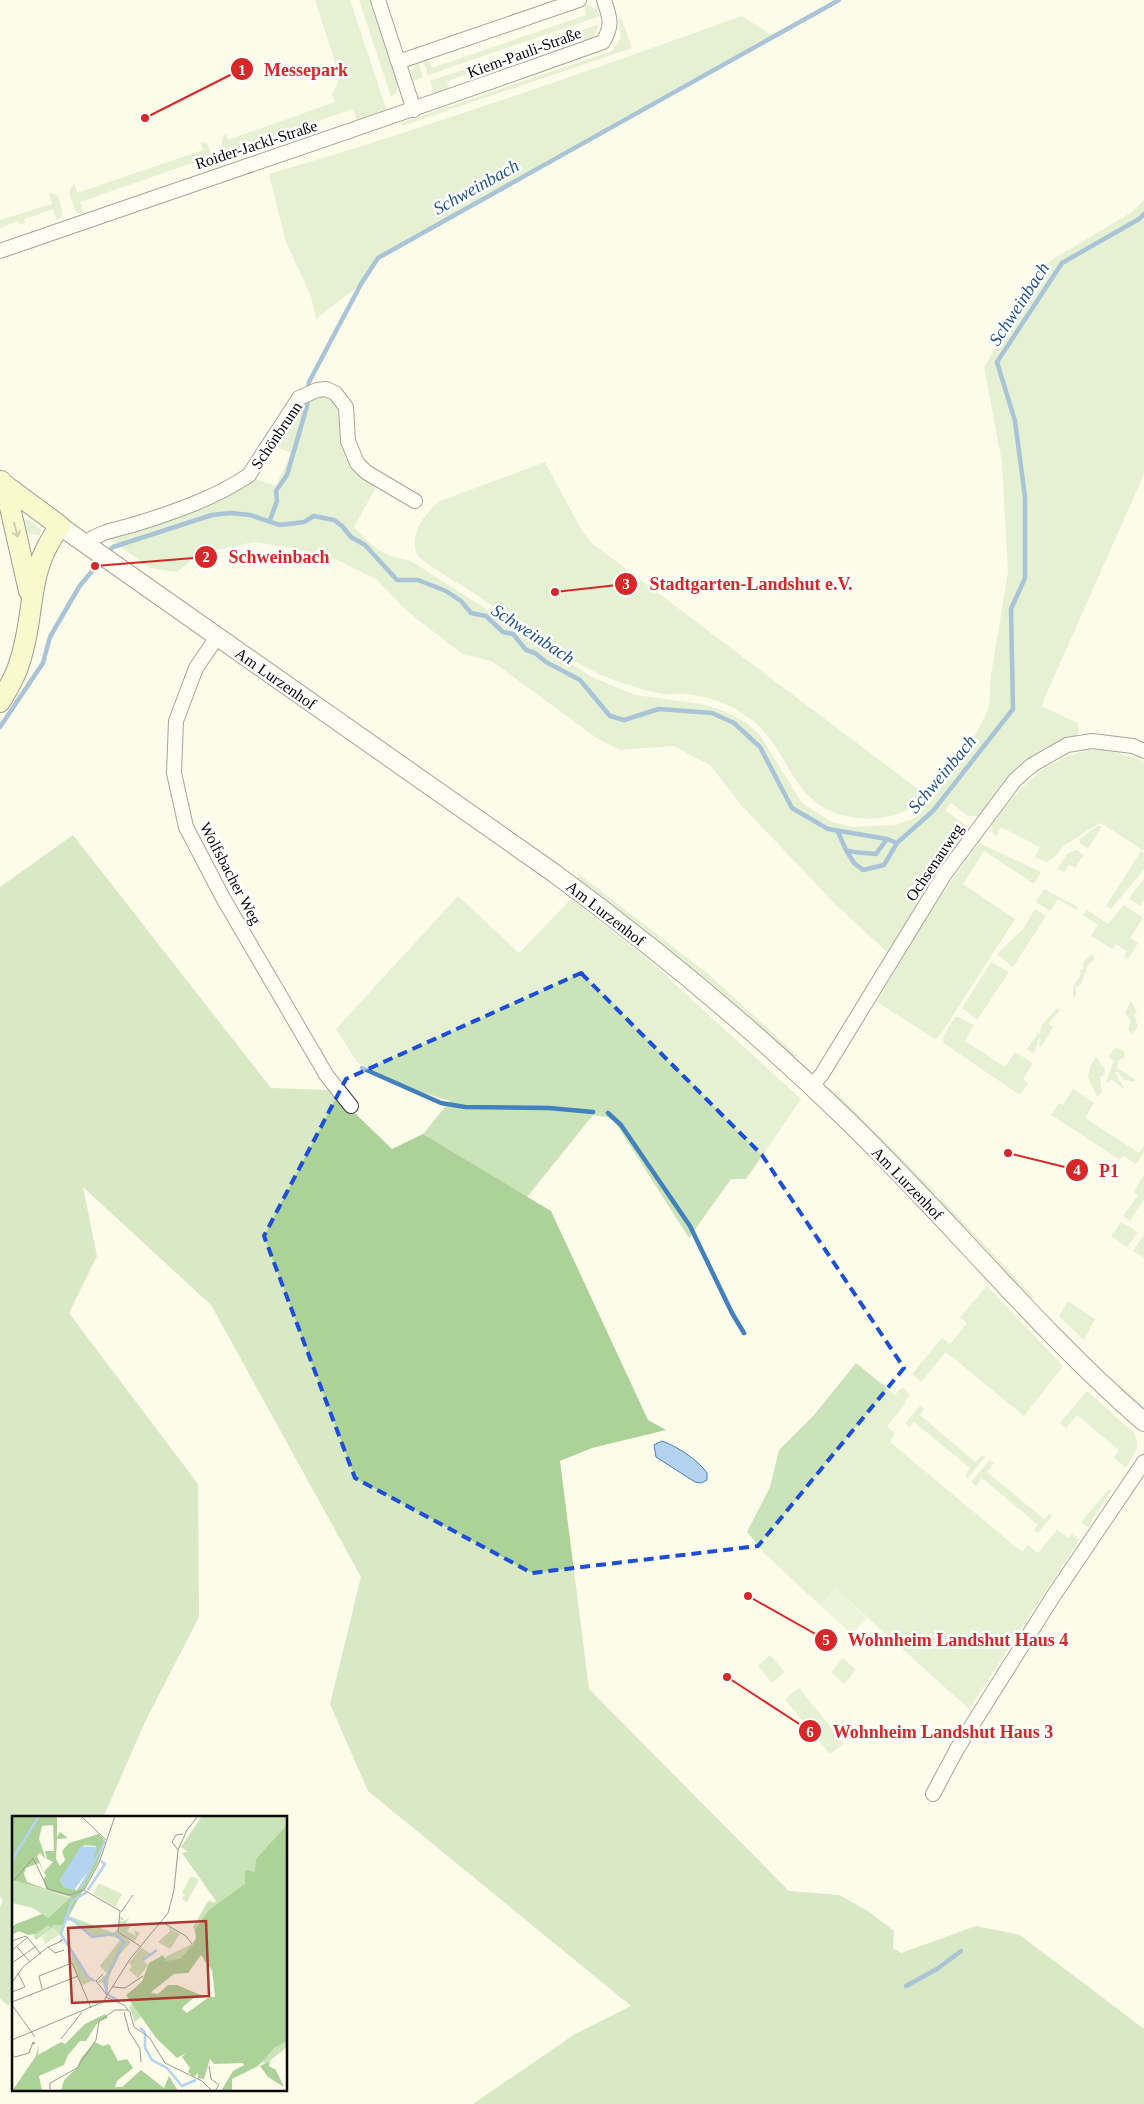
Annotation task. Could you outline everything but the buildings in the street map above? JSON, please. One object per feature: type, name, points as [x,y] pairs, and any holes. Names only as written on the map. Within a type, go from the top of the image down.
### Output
[{"type":"main road","name":"Am Lurzenhof","points":[[1,482],[60,526]]},
{"type":"main road","points":[[1,482],[23,558],[31,600]]},
{"type":"main road","points":[[0,702],[20,664],[38,564],[47,545],[60,526]]},
{"type":"street","points":[[378,0],[414,110]]},
{"type":"street","name":"Kiem-Pauli-Straße","points":[[398,62],[579,0]]},
{"type":"street","name":"Kiem-Pauli-Straße","points":[[414,110],[603,42],[610,30],[610,18],[604,0]]},
{"type":"street","name":"Roider-Jackl-Straße","points":[[0,251],[165,193],[414,110]]},
{"type":"street","name":"Schönbrunn","points":[[91,547],[96,535],[166,515],[237,483],[249,475],[300,398],[317,390],[326,389],[342,399],[346,407],[348,441],[357,463],[366,472],[415,501]]},
{"type":"street","name":"Am Lurzenhof","points":[[60,526],[554,873],[619,921],[812,1087],[930,1206],[1051,1335],[1144,1422]]},
{"type":"street","name":"Wolfsbacher Weg","points":[[217,637],[196,668],[176,721],[174,773],[186,827],[223,898],[327,1076],[351,1106]]},
{"type":"street","name":"Ochsenauweg","points":[[812,1087],[822,1074],[944,875],[1014,780],[1032,765],[1067,746],[1092,741],[1133,746],[1144,751]]},
{"type":"street","points":[[933,1794],[958,1749],[1054,1595],[1144,1462]]},
{"type":"highlighted area","points":[[581,973],[762,1155],[904,1368],[758,1546],[532,1573],[355,1478],[264,1236],[346,1079]]},
{"type":"green space","points":[[315,0],[350,0],[387,111],[357,121],[353,109],[231,151],[235,162],[228,160],[222,147],[222,140],[226,133],[228,140],[335,102],[332,94],[338,82],[338,71]]},
{"type":"green space","points":[[359,0],[371,0],[398,84],[396,93],[391,97]]},
{"type":"green space","points":[[588,5],[597,10],[600,16],[428,75],[423,60],[428,58],[432,68],[586,15],[584,6]]},
{"type":"green space","points":[[742,16],[775,37],[378,258],[361,284],[316,319],[311,296],[286,242],[269,174],[447,119]]},
{"type":"green space","points":[[621,18],[632,48],[402,126],[400,123],[612,51],[621,38],[618,19]]},
{"type":"green space","points":[[599,24],[595,34],[585,43],[582,34],[447,81],[450,90],[435,95],[430,81]]},
{"type":"green space","points":[[418,62],[423,77],[413,81],[411,72]]},
{"type":"green space","points":[[200,142],[207,143],[215,164],[212,169],[208,170],[204,159],[80,202],[84,213],[76,212],[69,192],[74,183],[77,193],[203,150]]},
{"type":"green space","points":[[49,192],[58,196],[62,210],[61,218],[57,220],[53,209],[24,219],[25,223],[20,225],[18,221],[0,228],[0,220],[52,204]]},
{"type":"green space","points":[[1144,200],[1144,474],[1041,706],[1078,723],[1079,730],[1077,735],[1048,746],[1022,763],[979,816],[968,816],[951,803],[945,810],[966,826],[968,832],[919,900],[888,953],[835,904],[742,806],[710,765],[673,746],[621,750],[598,739],[493,662],[461,653],[407,611],[376,579],[337,560],[292,548],[254,542],[220,549],[195,557],[177,572],[150,568],[111,540],[96,535],[253,478],[276,486],[291,453],[271,444],[299,398],[335,393],[348,441],[380,480],[354,527],[373,546],[392,556],[411,561],[592,677],[635,695],[702,704],[724,711],[745,722],[760,735],[802,803],[832,822],[853,827],[896,825],[915,818],[932,800],[966,753],[989,708],[991,675],[1008,572],[1002,462],[984,367],[1048,262],[1132,212]]},
{"type":"green space","points":[[545,462],[582,531],[593,544],[926,795],[909,809],[887,817],[853,817],[842,815],[824,807],[810,797],[799,784],[772,741],[760,727],[745,715],[724,704],[702,696],[657,693],[598,674],[545,643],[418,556],[415,549],[415,541],[419,526],[440,501]]},
{"type":"green space","points":[[27,519],[41,529],[40,535],[23,533],[22,522]]},
{"type":"green space","points":[[1089,750],[1108,750],[1144,761],[1144,851],[1101,823],[1064,846],[1053,859],[1046,862],[1035,857],[1040,847],[1001,827],[996,837],[992,832],[992,822],[1023,787],[1045,768],[1058,761]]},
{"type":"green space","points":[[1098,826],[1102,826],[1088,849],[1080,843],[1079,839]]},
{"type":"green space","points":[[73,835],[271,1088],[331,1090],[392,1149],[423,1134],[551,1211],[648,1420],[666,1430],[592,1448],[560,1461],[589,1689],[789,1891],[839,1895],[868,1911],[894,1931],[893,1948],[901,1953],[976,1926],[1020,1935],[1144,2029],[1144,2104],[473,2104],[575,2034],[631,2006],[368,1791],[330,1704],[361,1577],[211,1305],[83,1187],[97,1256],[69,1313],[198,1484],[199,1617],[145,1722],[104,1816],[12,1816],[12,1999],[8,2006],[0,1998],[0,1907],[3,1901],[0,1896],[0,887]]},
{"type":"green space","points":[[979,843],[1041,872],[1034,884],[984,851],[963,884],[1015,919],[941,1034],[935,1039],[877,1002],[927,915]]},
{"type":"green space","points":[[1077,850],[1084,855],[1075,868],[1069,865],[1064,872],[1057,869],[1068,853]]},
{"type":"green space","points":[[1141,851],[1144,853],[1144,869],[1111,909],[1106,906]]},
{"type":"green space","points":[[579,874],[707,973],[800,1058],[789,1054],[714,986],[576,879]]},
{"type":"green space","points":[[1144,879],[1144,900],[1140,906],[1129,898]]},
{"type":"green space","points":[[1044,889],[1078,907],[1076,910],[1058,899],[1050,911],[1036,902]]},
{"type":"green space","points":[[458,896],[519,953],[571,899],[642,954],[801,1099],[746,1179],[731,1179],[689,1238],[615,1122],[607,1117],[593,1115],[527,1197],[423,1134],[450,1101],[409,1088],[357,1062],[336,1029]]},
{"type":"green space","points":[[1124,905],[1143,918],[1130,938],[1138,943],[1128,959],[1124,956],[1127,951],[1116,944],[1112,949],[1091,936],[1098,925],[1083,915],[1087,910],[1108,924]]},
{"type":"green space","points":[[1035,909],[1046,916],[1013,967],[997,954],[1023,929]]},
{"type":"green space","points":[[1092,954],[1095,959],[1088,965],[1081,984],[1076,987],[1076,994],[1073,998],[1073,987],[1081,974],[1079,970],[1083,970],[1083,962]]},
{"type":"green space","points":[[991,962],[1009,972],[977,1020],[962,1008]]},
{"type":"green space","points":[[1131,1001],[1137,1012],[1134,1015],[1138,1027],[1132,1034],[1128,1029],[1131,1021],[1125,1013]]},
{"type":"green space","points":[[1057,1008],[1060,1010],[1048,1024],[1053,1027],[1041,1047],[1039,1045],[1041,1026]]},
{"type":"green space","points":[[955,1017],[974,1025],[965,1041],[1005,1067],[1015,1052],[1033,1063],[1023,1079],[1028,1083],[1020,1095],[945,1044],[943,1041],[944,1035]]},
{"type":"green space","points":[[1039,1032],[1040,1036],[1034,1053],[1027,1049]]},
{"type":"green space","points":[[1116,1047],[1125,1052],[1124,1058],[1118,1061],[1117,1068],[1135,1079],[1134,1082],[1124,1080],[1118,1072],[1115,1072],[1125,1090],[1111,1079],[1108,1083],[1106,1082],[1114,1060],[1109,1058],[1109,1055]]},
{"type":"green space","points":[[1096,1057],[1105,1070],[1105,1074],[1100,1077],[1102,1092],[1097,1097],[1088,1077],[1090,1067]]},
{"type":"green space","points":[[1073,1089],[1094,1103],[1085,1118],[1139,1153],[1144,1146],[1144,1152],[1136,1164],[1123,1156],[1120,1160],[1051,1115],[1059,1103],[1063,1105]]},
{"type":"green space","points":[[834,1090],[936,1193],[933,1197],[837,1099]]},
{"type":"green space","points":[[1144,1174],[1144,1199],[1130,1221],[1123,1216],[1138,1195],[1134,1192]]},
{"type":"green space","points":[[941,1198],[1035,1299],[1027,1297],[937,1202]]},
{"type":"green space","points":[[1121,1222],[1138,1232],[1127,1247],[1111,1236]]},
{"type":"green space","points":[[1144,1237],[1144,1258],[1133,1251]]},
{"type":"green space","points":[[987,1286],[1063,1366],[1024,1416],[946,1352],[921,1382],[912,1374],[942,1338],[950,1344],[967,1323],[960,1317]]},
{"type":"green space","points":[[1068,1301],[1095,1319],[1084,1340],[1059,1316]]},
{"type":"green space","points":[[856,1363],[895,1395],[902,1387],[910,1394],[904,1402],[906,1403],[887,1426],[895,1434],[890,1442],[1022,1552],[1028,1545],[1038,1553],[1057,1530],[1068,1538],[1072,1534],[1079,1540],[969,1709],[835,1588],[820,1605],[766,1555],[747,1532],[770,1487],[779,1450],[814,1415]]},
{"type":"green space","points":[[1120,1385],[1144,1406],[1144,1411],[1117,1387]]},
{"type":"green space","points":[[1087,1391],[1134,1433],[1137,1447],[1126,1468],[1114,1458],[1119,1450],[1077,1415],[1066,1428],[1060,1423]]},
{"type":"green space","points":[[920,1406],[924,1409],[920,1415],[975,1462],[982,1455],[985,1457],[968,1478],[965,1476],[970,1468],[914,1422],[910,1427],[905,1423]]},
{"type":"green space","points":[[990,1460],[994,1463],[987,1472],[1044,1519],[1049,1514],[1052,1516],[1038,1533],[1034,1530],[1038,1525],[982,1478],[976,1486],[971,1482]]},
{"type":"green space","points":[[1109,1489],[1111,1491],[1088,1527],[1081,1522]]},
{"type":"green space","points":[[835,1588],[867,1618],[852,1635],[820,1605]]},
{"type":"green space","points":[[770,1655],[785,1672],[772,1683],[758,1666]]},
{"type":"green space","points":[[843,1658],[856,1670],[844,1684],[831,1672]]},
{"type":"green space","points":[[799,1688],[844,1743],[830,1754],[785,1699]]},
{"type":"water","points":[[662,1441],[693,1458],[707,1473],[707,1480],[701,1483],[695,1482],[656,1457],[654,1445]]},
{"type":"waterway","name":"Schweinbach","points":[[270,520],[277,501],[276,491],[287,475],[307,406],[309,382],[361,284],[378,258],[839,0]]},
{"type":"waterway","name":"Schweinbach","points":[[106,554],[113,547],[212,515],[230,513],[250,515],[280,525],[304,522],[314,516],[334,520],[351,537],[365,545],[397,580],[418,580],[446,591],[461,601],[471,613],[486,616],[503,632],[513,634],[526,650],[535,653],[546,662],[580,680],[610,716],[624,720],[659,709],[712,713],[734,723],[760,747],[792,808],[828,829],[887,839],[897,843],[933,811],[1013,709],[1011,609],[1025,578],[1025,497],[1015,421],[997,362],[1062,263],[1139,219],[1144,214]]},
{"type":"waterway","name":"Schweinbach","points":[[0,727],[43,663],[50,637],[79,587],[101,560]]},
{"type":"waterway","points":[[838,832],[846,850],[854,852],[876,854],[887,839]]},
{"type":"waterway","points":[[846,850],[854,863],[863,870],[884,865],[897,843]]},
{"type":"waterway","points":[[362,1068],[441,1103],[465,1107],[549,1108],[593,1112]]},
{"type":"waterway","points":[[608,1113],[621,1125],[690,1226],[732,1313],[744,1333]]},
{"type":"waterway","points":[[906,1986],[937,1969],[961,1951]]},
{"type":"place","name":"Messepark","points":[[145,118]]},
{"type":"place","name":"Schweinbach","points":[[95,566]]},
{"type":"place","name":"Stadtgarten-Landshut e.V.","points":[[555,592]]},
{"type":"place","name":"P1","points":[[1008,1153]]},
{"type":"place","name":"Wohnheim Landshut Haus 4","points":[[748,1596]]},
{"type":"place","name":"Wohnheim Landshut Haus 3","points":[[727,1677]]}]
